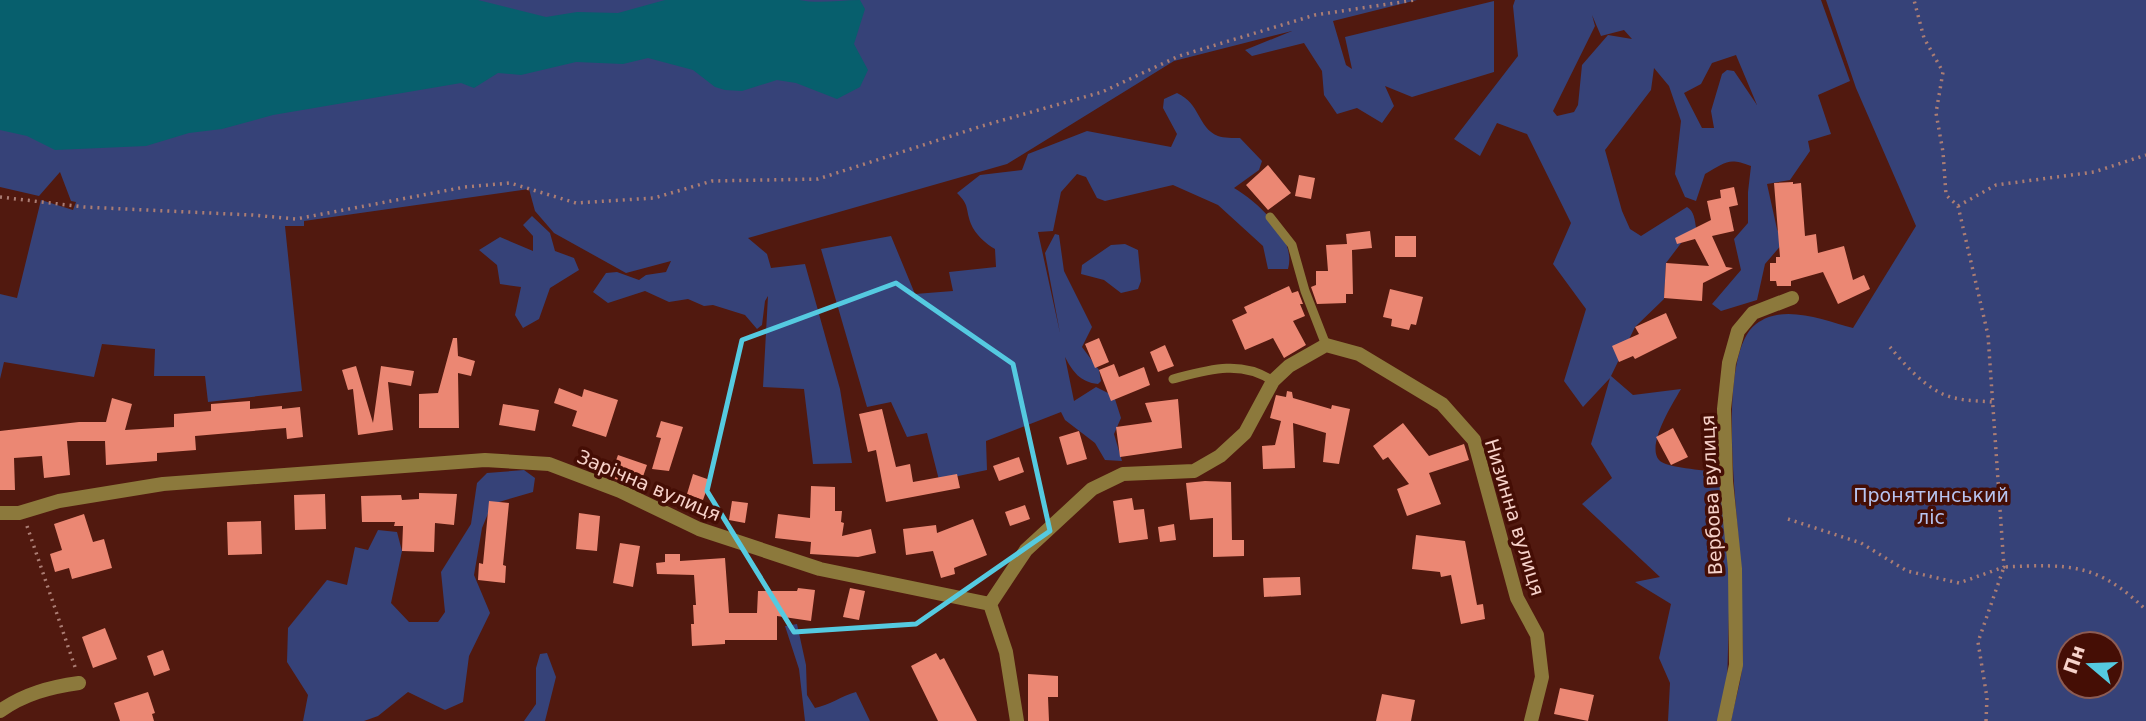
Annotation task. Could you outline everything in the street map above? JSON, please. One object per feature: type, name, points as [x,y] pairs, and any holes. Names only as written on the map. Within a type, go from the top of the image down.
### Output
[{"type":"street","name":"Вербова вулиця","points":[[1724,721],[1735,665],[1735,569],[1726,481],[1724,409],[1729,363],[1738,331],[1753,313],[1792,298]]},
{"type":"street","points":[[1017,721],[1006,652],[990,604],[1026,550],[1092,489],[1123,474],[1194,471],[1220,456],[1245,433],[1273,380],[1289,366],[1326,345]]},
{"type":"street","name":"Низинна вулиця","points":[[1326,345],[1359,354],[1442,404],[1474,440],[1517,598],[1537,635],[1542,677],[1531,721]]},
{"type":"street","name":"Зарічна вулиця","points":[[0,513],[19,513],[59,501],[163,484],[485,460],[550,464],[620,491],[699,529],[820,569],[990,604]]},
{"type":"street","points":[[0,711],[14,701],[53,687],[79,683]]},
{"type":"lane","points":[[1270,217],[1292,246],[1305,291],[1326,345]]},
{"type":"lane","points":[[1173,379],[1208,369],[1230,367],[1261,372],[1273,380]]},
{"type":"path","points":[[0,197],[84,207],[296,219],[466,187],[510,183],[576,203],[654,198],[712,181],[818,179],[982,126],[1102,92],[1179,56],[1315,15],[1415,0]]},
{"type":"path","points":[[1914,0],[1924,38],[1943,72],[1936,113],[1943,152],[1946,195],[1958,206],[1988,335],[2004,567],[1978,642],[1987,698],[1986,721]]},
{"type":"path","points":[[1958,206],[1996,185],[2094,172],[2146,155]]},
{"type":"path","points":[[1890,347],[1903,363],[1932,387],[1952,398],[1993,402]]},
{"type":"path","points":[[19,513],[25,521],[53,598],[79,683]]},
{"type":"path","points":[[1788,519],[1861,543],[1907,571],[1959,583],[2004,567],[2047,565],[2087,570],[2119,585],[2146,610]]},
{"type":"highlighted area","points":[[896,283],[1013,364],[1050,531],[916,624],[794,632],[707,491],[742,340]]},
{"type":"green space","points":[[0,0],[1417,0],[1333,21],[1346,65],[1352,69],[1345,37],[1494,1],[1494,72],[1412,97],[1385,86],[1394,106],[1382,123],[1357,108],[1337,114],[1324,95],[1322,71],[1304,43],[1252,56],[1245,50],[1292,31],[1174,61],[1007,164],[748,238],[767,254],[771,268],[805,264],[840,389],[852,463],[813,464],[804,389],[763,387],[768,296],[762,325],[757,329],[745,315],[713,305],[704,306],[688,299],[669,302],[645,291],[608,303],[593,292],[606,273],[617,272],[639,280],[646,275],[666,272],[671,261],[626,273],[554,233],[535,211],[529,189],[304,221],[304,226],[285,226],[302,391],[208,402],[205,376],[154,376],[155,349],[102,344],[94,377],[4,362],[0,379],[0,294],[17,298],[41,200],[73,210],[76,202],[71,201],[60,172],[39,196],[0,187]]},
{"type":"green space","points":[[1515,0],[1821,0],[1850,81],[1818,95],[1831,134],[1808,141],[1810,151],[1790,180],[1767,184],[1777,229],[1783,243],[1765,264],[1757,300],[1721,311],[1712,304],[1741,270],[1734,239],[1748,223],[1751,166],[1732,161],[1723,164],[1705,174],[1696,201],[1685,197],[1675,174],[1681,121],[1669,86],[1654,68],[1651,90],[1605,150],[1622,211],[1630,229],[1641,236],[1687,207],[1695,219],[1696,228],[1691,230],[1666,263],[1664,299],[1635,327],[1611,376],[1633,395],[1681,389],[1658,435],[1656,453],[1659,460],[1677,467],[1717,472],[1723,476],[1732,500],[1727,687],[1721,721],[1668,721],[1670,683],[1659,658],[1671,604],[1635,582],[1660,577],[1582,504],[1612,478],[1591,444],[1610,378],[1583,407],[1564,381],[1586,309],[1553,264],[1571,223],[1527,134],[1497,123],[1480,156],[1454,139],[1518,56],[1513,6]],"holes":[[[1592,15],[1601,36],[1624,30],[1632,39],[1608,35],[1582,65],[1578,105],[1574,112],[1557,116],[1553,111],[1595,26]],[[1736,55],[1757,105],[1734,71],[1727,70],[1722,74],[1711,111],[1714,128],[1702,128],[1684,93],[1701,84],[1712,63]]]},
{"type":"green space","name":"Пронятинський ліс","points":[[1826,0],[2146,0],[2146,721],[1731,721],[1743,658],[1741,566],[1732,434],[1736,366],[1744,341],[1756,324],[1778,315],[1803,315],[1853,328],[1916,226],[1856,88]]},
{"type":"green space","points":[[1177,93],[1191,103],[1211,132],[1220,137],[1240,138],[1262,161],[1259,170],[1234,188],[1254,202],[1281,233],[1287,245],[1288,269],[1268,269],[1263,246],[1218,205],[1173,185],[1105,201],[1097,198],[1086,177],[1077,174],[1061,192],[1053,231],[1038,232],[1060,333],[1045,253],[1055,234],[1059,235],[1064,271],[1092,327],[1082,347],[1099,370],[1101,381],[1098,384],[1082,379],[1065,357],[1074,401],[1096,387],[1114,396],[1121,418],[1114,434],[1122,461],[1105,460],[1095,443],[1065,420],[1061,412],[986,441],[987,470],[939,480],[927,433],[907,437],[891,402],[867,407],[821,249],[891,236],[915,294],[953,291],[949,272],[996,267],[995,249],[975,231],[966,204],[957,193],[980,175],[1022,170],[1028,154],[1087,131],[1171,147],[1177,134],[1163,108],[1164,99]]},
{"type":"green space","points":[[532,216],[550,233],[555,251],[574,258],[579,270],[550,288],[539,319],[523,328],[515,315],[521,287],[500,284],[497,265],[479,250],[500,237],[533,251],[533,236],[523,225]]},
{"type":"green space","points":[[1125,244],[1138,250],[1141,281],[1138,289],[1121,293],[1104,280],[1081,274],[1082,265],[1111,245]]},
{"type":"green space","points":[[524,470],[535,478],[533,492],[492,504],[482,528],[474,575],[490,613],[469,656],[463,702],[445,710],[408,692],[378,716],[364,721],[303,721],[308,695],[287,662],[288,628],[327,580],[347,585],[355,547],[368,550],[378,530],[397,532],[402,551],[391,603],[409,622],[438,622],[445,612],[441,572],[471,524],[477,483],[487,473]]},
{"type":"green space","points":[[797,624],[806,665],[807,695],[815,708],[856,692],[870,721],[805,721],[799,669],[785,626]]},
{"type":"green space","points":[[547,653],[556,677],[545,721],[524,721],[536,704],[536,668],[540,654]]},
{"type":"shaded area","points":[[0,0],[478,0],[546,17],[577,12],[618,13],[665,0],[860,0],[865,9],[854,44],[868,70],[860,87],[837,99],[796,83],[777,80],[742,91],[725,90],[715,87],[693,70],[648,58],[623,64],[576,62],[521,75],[498,73],[474,88],[461,83],[273,115],[222,129],[189,133],[146,146],[55,150],[27,136],[0,130]]},
{"type":"building","points":[[1268,165],[1291,193],[1268,210],[1246,185]]},
{"type":"building","points":[[1299,175],[1315,178],[1311,199],[1295,196]]},
{"type":"building","points":[[1774,183],[1801,183],[1805,236],[1816,234],[1818,253],[1844,246],[1853,280],[1864,275],[1870,289],[1838,304],[1823,272],[1791,281],[1791,286],[1777,286],[1776,281],[1770,281],[1770,263],[1776,263],[1776,257],[1780,257]]},
{"type":"building","points":[[1734,187],[1738,205],[1729,207],[1734,231],[1712,236],[1726,267],[1733,268],[1703,283],[1702,301],[1664,298],[1666,263],[1709,266],[1695,239],[1677,244],[1675,238],[1711,220],[1707,201],[1721,198],[1720,190]]},
{"type":"building","points":[[1370,231],[1372,248],[1352,250],[1353,294],[1346,294],[1346,303],[1317,304],[1311,287],[1316,285],[1316,271],[1328,271],[1326,245],[1347,244],[1346,234]]},
{"type":"building","points":[[1395,236],[1416,236],[1416,257],[1395,257]]},
{"type":"building","points":[[1289,286],[1292,293],[1298,291],[1303,304],[1300,304],[1305,316],[1293,321],[1306,345],[1284,358],[1273,338],[1245,350],[1232,320],[1247,313],[1244,307]]},
{"type":"building","points":[[1390,289],[1423,297],[1416,325],[1411,324],[1409,330],[1391,326],[1392,319],[1383,317]]},
{"type":"building","points":[[1666,313],[1677,338],[1635,359],[1633,356],[1619,362],[1612,346],[1639,334],[1635,327]]},
{"type":"building","points":[[453,338],[457,338],[458,356],[475,361],[471,376],[458,373],[459,428],[419,428],[419,394],[438,393]]},
{"type":"building","points":[[1099,338],[1109,362],[1095,368],[1085,344]]},
{"type":"building","points":[[1165,345],[1174,366],[1158,372],[1150,352]]},
{"type":"building","points":[[1114,364],[1119,377],[1144,367],[1150,385],[1111,401],[1099,370]]},
{"type":"building","points":[[356,366],[373,423],[381,366],[414,371],[411,386],[388,382],[393,430],[358,435],[353,389],[348,390],[342,370]]},
{"type":"building","points":[[559,388],[582,397],[584,389],[618,400],[606,437],[572,426],[577,411],[554,403]]},
{"type":"building","points":[[1287,391],[1292,392],[1293,398],[1331,409],[1332,405],[1350,409],[1339,464],[1323,462],[1326,433],[1293,423],[1295,468],[1263,469],[1262,446],[1275,445],[1281,421],[1270,418],[1276,395],[1286,397]]},
{"type":"building","points":[[112,398],[132,404],[125,430],[174,427],[174,414],[211,411],[211,404],[250,401],[250,409],[300,407],[303,437],[287,439],[286,428],[195,436],[196,450],[157,453],[157,461],[106,465],[105,441],[67,441],[70,475],[44,478],[42,456],[14,458],[15,490],[0,490],[0,431],[79,422],[106,422]]},
{"type":"building","points":[[1178,399],[1182,448],[1120,457],[1116,427],[1152,422],[1145,403]]},
{"type":"building","points":[[503,404],[539,410],[535,431],[499,425]]},
{"type":"building","points":[[882,409],[896,467],[910,464],[913,482],[957,474],[960,488],[886,502],[876,450],[868,452],[859,414]]},
{"type":"building","points":[[661,421],[683,427],[669,471],[652,469],[661,438],[656,437]]},
{"type":"building","points":[[1403,423],[1429,456],[1464,444],[1469,460],[1429,473],[1441,504],[1407,516],[1397,489],[1409,484],[1388,457],[1383,460],[1373,446]]},
{"type":"building","points":[[1673,428],[1688,457],[1671,465],[1656,437]]},
{"type":"building","points":[[1079,431],[1087,459],[1067,465],[1059,437]]},
{"type":"building","points":[[618,455],[647,465],[639,488],[610,477]]},
{"type":"building","points":[[1019,457],[1024,472],[999,481],[993,466]]},
{"type":"building","points":[[693,474],[710,480],[703,500],[687,494]]},
{"type":"building","points":[[1231,482],[1232,540],[1244,540],[1244,556],[1213,557],[1213,518],[1190,520],[1186,483]]},
{"type":"building","points":[[811,486],[835,487],[835,511],[842,511],[841,522],[844,523],[842,536],[871,529],[876,553],[858,557],[810,554],[811,542],[775,538],[778,514],[810,518]]},
{"type":"building","points":[[419,493],[457,494],[454,525],[435,523],[434,552],[402,551],[403,526],[394,526],[395,522],[362,522],[361,496],[401,495],[402,500],[419,499]]},
{"type":"building","points":[[325,494],[326,529],[295,530],[294,495]]},
{"type":"building","points":[[1132,498],[1134,510],[1144,509],[1148,539],[1119,543],[1113,501]]},
{"type":"building","points":[[489,501],[509,503],[503,565],[506,566],[505,583],[478,580],[479,563],[483,564]]},
{"type":"building","points":[[732,501],[748,503],[745,523],[729,520]]},
{"type":"building","points":[[1025,505],[1030,519],[1010,526],[1005,512]]},
{"type":"building","points":[[579,513],[600,516],[597,551],[576,549]]},
{"type":"building","points":[[84,514],[93,542],[104,539],[112,568],[72,579],[69,568],[55,572],[50,554],[62,550],[54,524]]},
{"type":"building","points":[[973,519],[987,555],[954,568],[955,574],[941,578],[933,551],[906,555],[903,529],[936,525],[937,533]]},
{"type":"building","points":[[261,521],[262,554],[228,555],[227,522]]},
{"type":"building","points":[[1174,524],[1176,540],[1160,542],[1158,527]]},
{"type":"building","points":[[1416,535],[1465,541],[1477,605],[1483,604],[1485,619],[1461,624],[1451,575],[1441,577],[1440,572],[1412,569]]},
{"type":"building","points":[[620,543],[640,546],[633,587],[613,583]]},
{"type":"building","points":[[665,554],[680,554],[680,561],[725,558],[729,613],[757,613],[758,591],[797,591],[798,588],[815,590],[811,621],[777,616],[777,640],[725,640],[725,644],[692,646],[691,624],[694,624],[693,605],[696,605],[694,575],[657,574],[656,563],[665,562]]},
{"type":"building","points":[[1300,577],[1301,595],[1264,597],[1263,578]]},
{"type":"building","points":[[850,588],[865,591],[859,620],[843,617]]},
{"type":"building","points":[[105,628],[117,659],[93,668],[82,637]]},
{"type":"building","points":[[163,650],[170,670],[154,676],[147,656]]},
{"type":"building","points":[[936,653],[940,660],[944,658],[977,721],[938,721],[911,666]]},
{"type":"building","points":[[1028,674],[1058,676],[1058,697],[1048,697],[1049,721],[1028,721]]},
{"type":"building","points":[[1560,688],[1594,695],[1588,721],[1554,714]]},
{"type":"building","points":[[148,692],[155,713],[152,714],[154,721],[120,721],[114,703]]},
{"type":"building","points":[[1382,694],[1415,700],[1411,721],[1376,721]]}]
